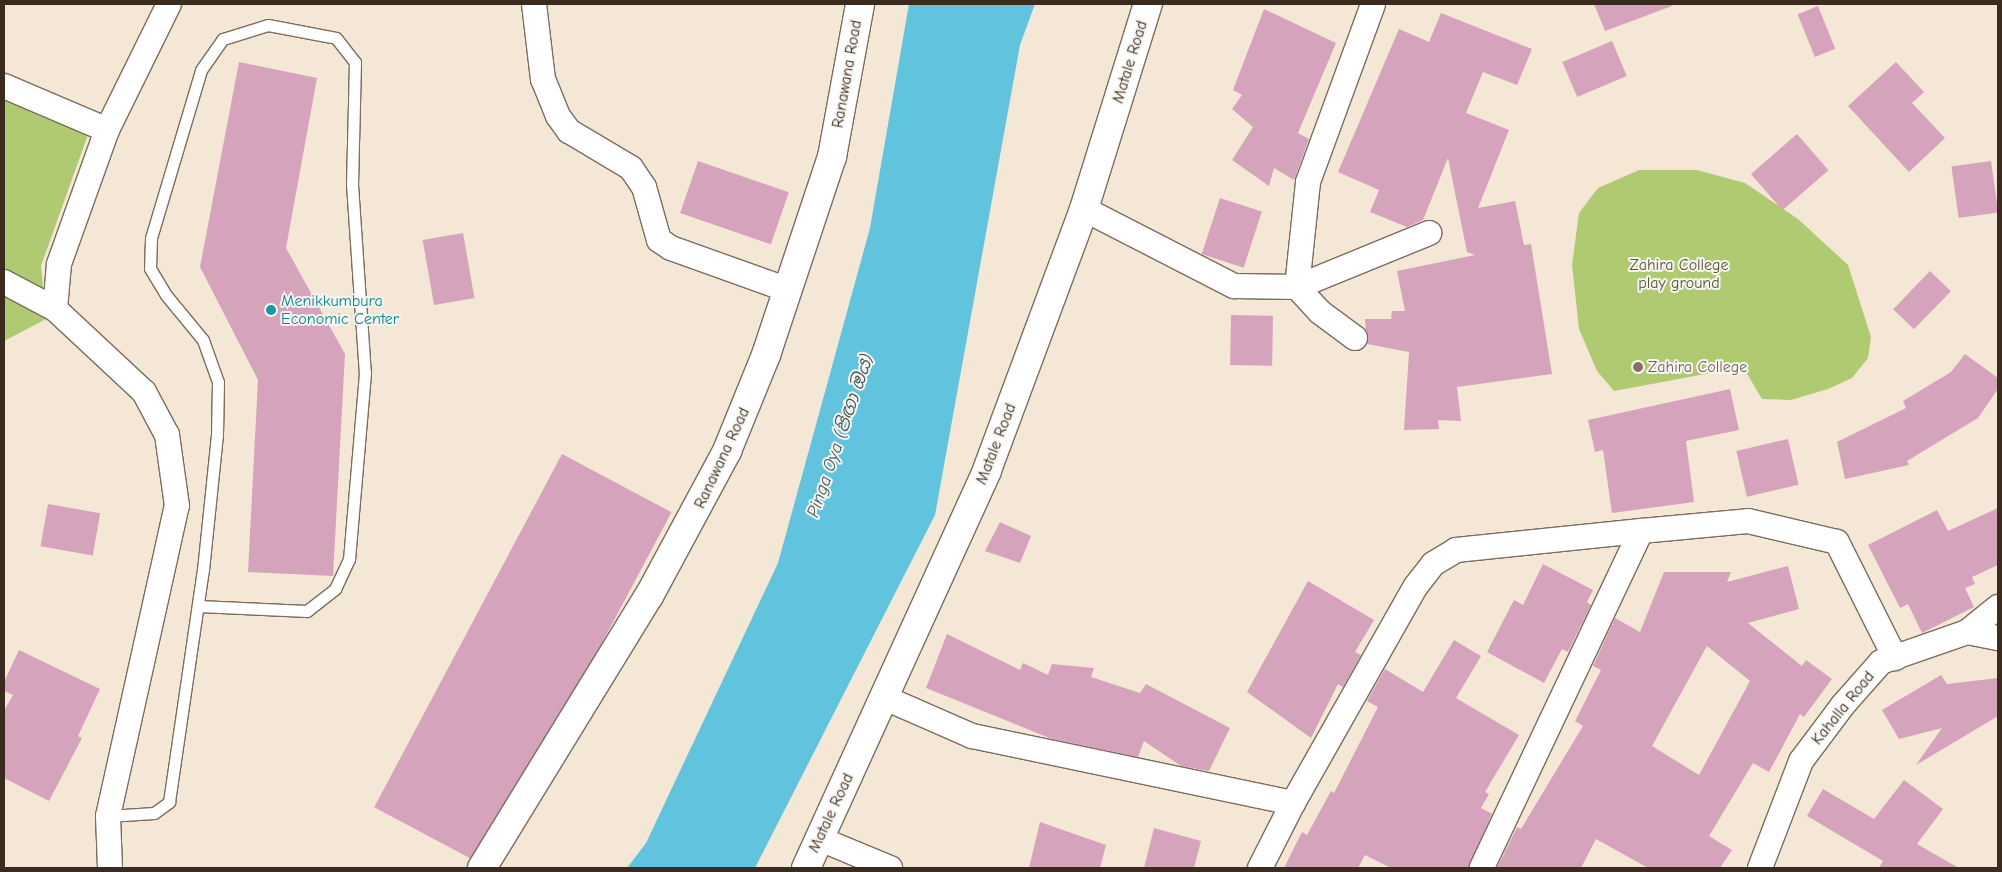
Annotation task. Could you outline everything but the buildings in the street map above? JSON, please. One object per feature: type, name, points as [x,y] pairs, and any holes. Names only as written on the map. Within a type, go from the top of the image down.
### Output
[{"type":"main road","name":"Ranawana Road","points":[[482,868],[649,596],[701,506],[744,412],[788,290],[832,157],[860,4]]},
{"type":"main road","name":"Matale Road","points":[[806,868],[987,470],[1084,209],[1148,4]]},
{"type":"street","points":[[55,310],[59,264],[107,130],[170,4]]},
{"type":"street","points":[[534,4],[543,79],[558,116],[570,131],[631,168],[644,187],[659,240],[671,248],[788,290]]},
{"type":"street","points":[[1296,287],[1308,182],[1373,4]]},
{"type":"street","points":[[4,86],[107,130]]},
{"type":"street","points":[[1084,209],[1234,286],[1296,287],[1429,233]]},
{"type":"street","points":[[4,282],[55,310],[144,392],[167,435],[177,506],[108,816],[110,868]]},
{"type":"street","points":[[1296,287],[1320,312],[1355,338]]},
{"type":"street","points":[[1260,868],[1294,803],[1416,586],[1433,564],[1456,550],[1748,520],[1836,542],[1895,658]]},
{"type":"street","points":[[1482,868],[1641,531]]},
{"type":"street","points":[[1967,632],[1998,607]]},
{"type":"street","points":[[1967,632],[1998,638]]},
{"type":"street","name":"Kahalla Road","points":[[1760,868],[1801,761],[1843,705],[1881,662],[1967,632]]},
{"type":"street","points":[[883,697],[972,736],[1294,803]]},
{"type":"street","points":[[820,839],[890,868]]},
{"type":"lane","points":[[108,816],[154,813],[169,802],[198,606],[217,435],[218,382],[203,340],[166,295],[150,268],[151,238],[201,70],[222,39],[268,25],[336,38],[355,62],[352,184],[365,373],[348,559],[335,589],[307,611],[198,606]]},
{"type":"green space","points":[[4,92],[90,129],[41,266],[45,307],[50,317],[4,341]]},
{"type":"green space","name":"Zahira College play ground","points":[[1639,170],[1697,170],[1745,183],[1798,219],[1848,265],[1871,337],[1868,358],[1852,378],[1828,389],[1791,400],[1762,399],[1743,367],[1614,391],[1597,371],[1579,329],[1572,265],[1579,213],[1598,188]]},
{"type":"water","name":"Pinga Oya (පිඟා ඔය)","points":[[909,4],[1035,4],[1020,45],[935,515],[755,868],[627,868],[646,843],[778,563],[870,228]]},
{"type":"place","name":"Menikkumbura Economic Center","points":[[271,310]]},
{"type":"place","name":"Zahira College","points":[[1638,367]]}]
